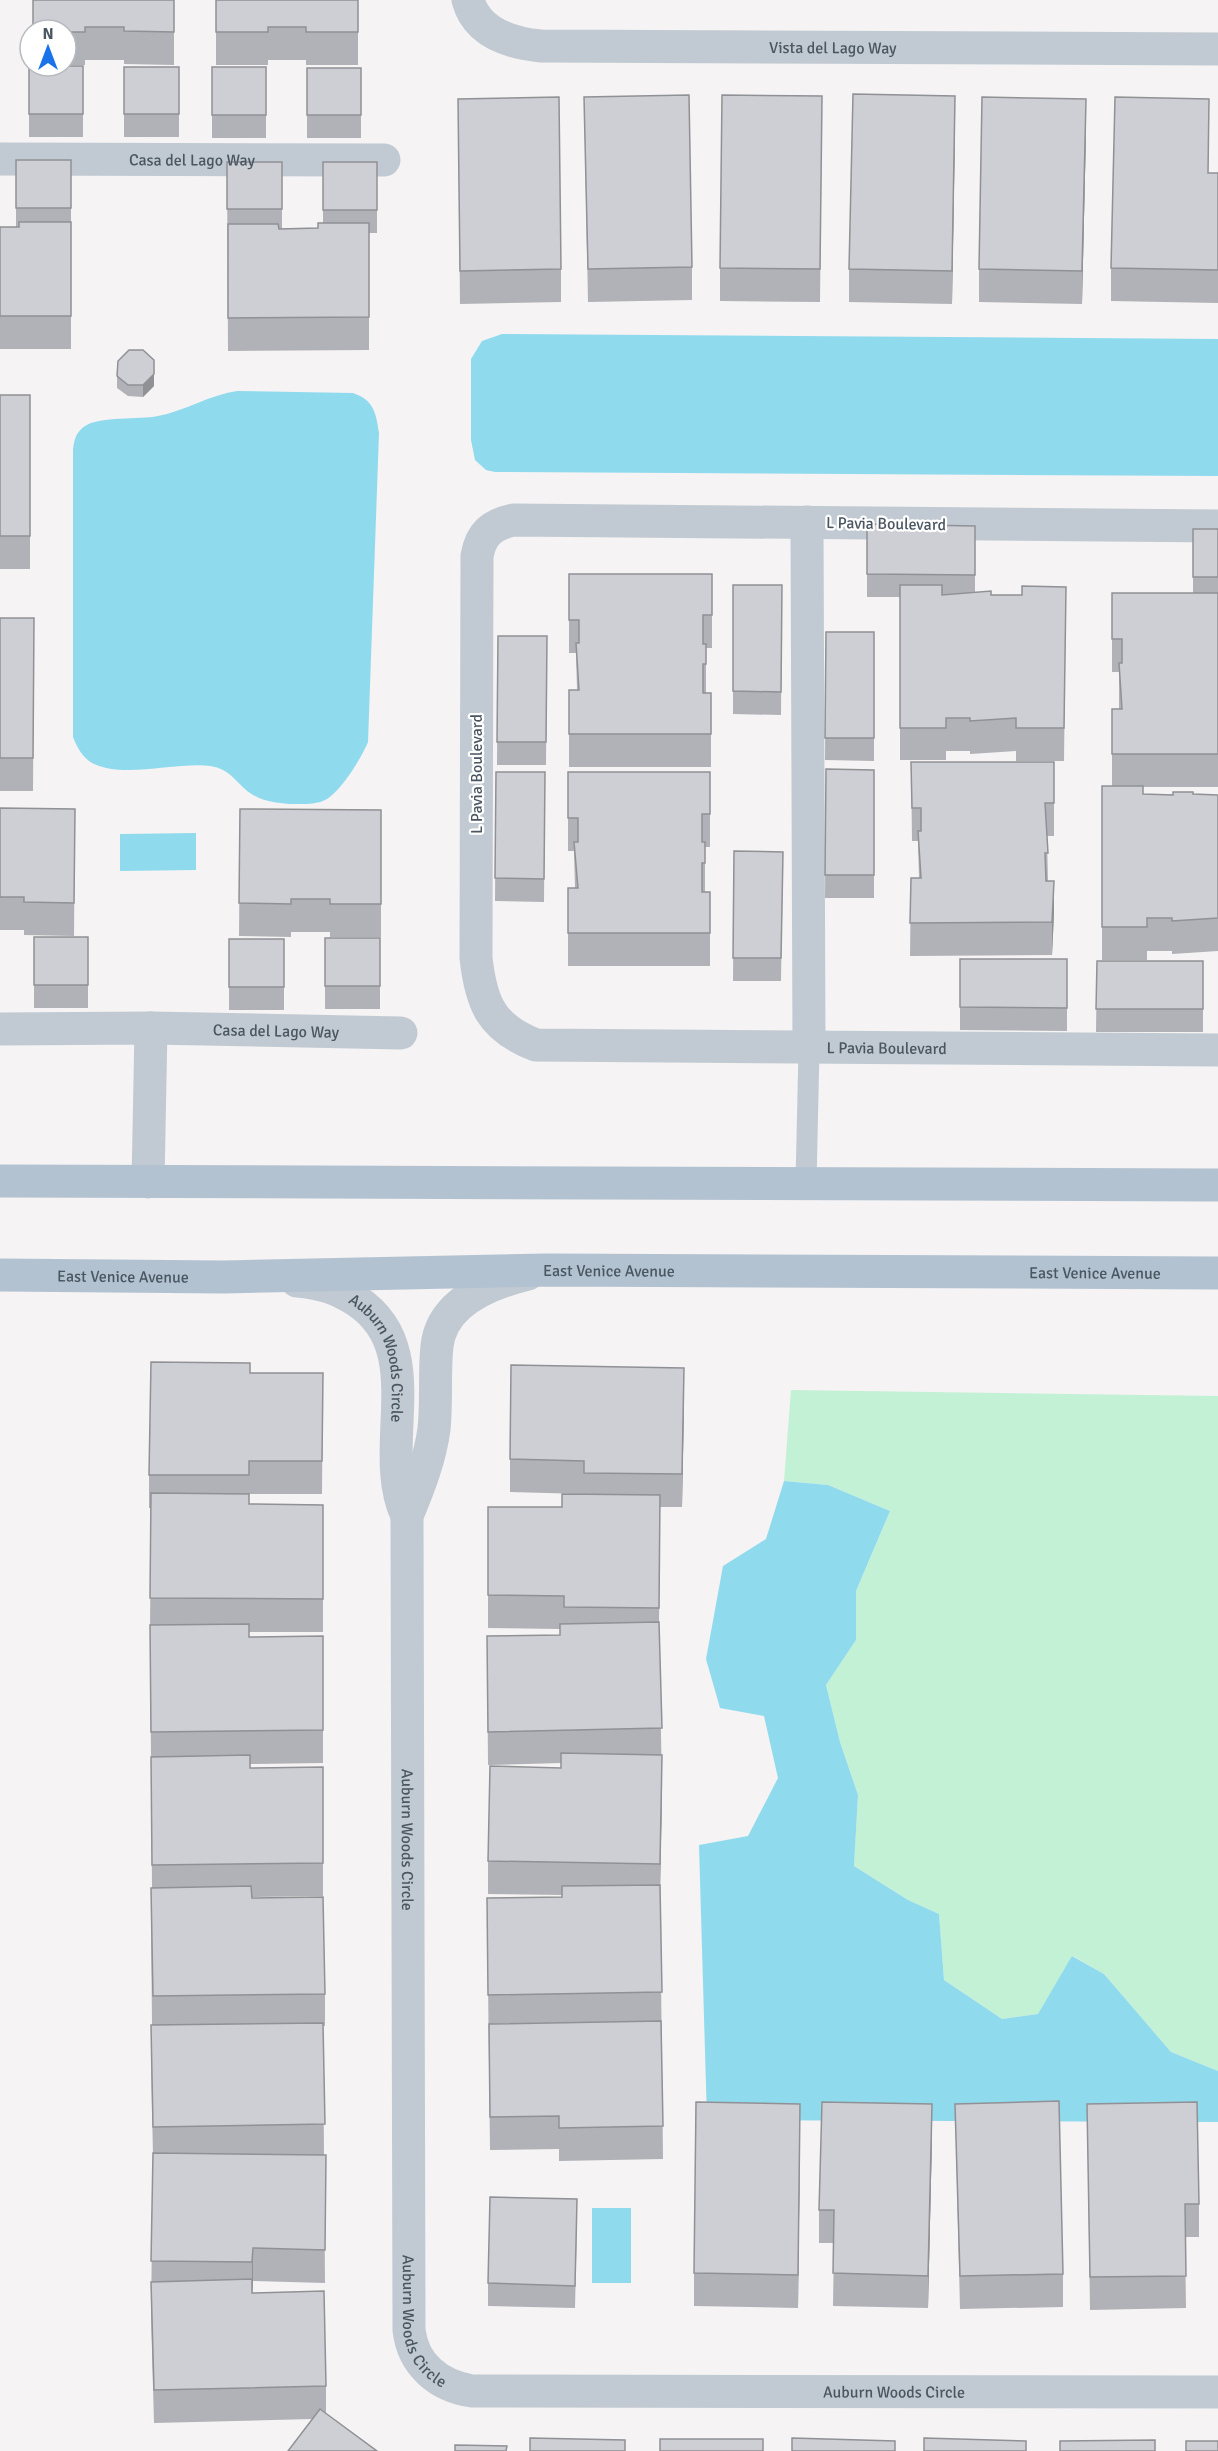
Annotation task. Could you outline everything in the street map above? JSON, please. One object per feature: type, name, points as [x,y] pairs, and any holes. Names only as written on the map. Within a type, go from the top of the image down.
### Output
[{"type":"main road","points":[[0,1181],[1218,1185]]},
{"type":"main road","name":"East Venice Avenue","points":[[0,1275],[224,1277],[546,1270],[1218,1273]]},
{"type":"street","name":"Vista del Lago Way","points":[[468,0],[481,24],[494,33],[508,40],[541,46],[1218,49]]},
{"type":"street","name":"Casa del Lago Way","points":[[0,159],[384,159]]},
{"type":"street","name":"L Pavia Boulevard","points":[[1218,526],[513,520],[499,523],[487,531],[479,543],[477,556],[476,958],[484,1001],[493,1017],[504,1029],[536,1045],[809,1049],[1218,1050]]},
{"type":"street","points":[[807,522],[809,1049]]},
{"type":"street","name":"Casa del Lago Way","points":[[0,1029],[151,1028],[401,1034]]},
{"type":"street","points":[[148,1182],[151,1028]]},
{"type":"street","name":"Auburn Woods Circle","points":[[407,1516],[430,1455],[434,1428],[437,1343],[444,1325],[453,1311],[468,1297],[485,1288],[546,1270]]},
{"type":"street","name":"Auburn Woods Circle","points":[[224,1277],[323,1283],[368,1308],[389,1337],[397,1370],[398,1488],[407,1516],[409,2330],[413,2350],[426,2369],[447,2384],[472,2391],[1218,2392]]},
{"type":"lane","points":[[806,1183],[809,1049]]},
{"type":"green space","points":[[791,1390],[1218,1396],[1218,2071],[1171,2052],[1104,1974],[1073,1956],[1038,2014],[1002,2019],[944,1980],[939,1914],[908,1900],[854,1866],[858,1795],[840,1742],[826,1685],[856,1640],[856,1591],[890,1511],[828,1485],[784,1481]]},
{"type":"water","points":[[502,334],[1218,339],[1218,476],[495,472],[486,470],[475,460],[471,440],[471,359],[482,341]]},
{"type":"water","points":[[237,391],[353,393],[370,403],[377,419],[379,433],[368,742],[344,783],[331,796],[317,803],[289,804],[264,800],[250,793],[228,773],[210,766],[134,770],[104,768],[85,758],[73,737],[73,450],[76,436],[82,428],[92,423],[110,419],[158,416]]},
{"type":"water","points":[[196,833],[196,870],[120,871],[120,834]]},
{"type":"water","points":[[784,1481],[828,1485],[890,1511],[856,1591],[856,1640],[826,1685],[840,1742],[858,1795],[854,1866],[908,1900],[939,1914],[944,1980],[1002,2019],[1038,2014],[1072,1956],[1104,1974],[1171,2052],[1218,2071],[1218,2122],[707,2120],[699,1845],[748,1836],[778,1778],[764,1716],[720,1708],[706,1659],[723,1566],[766,1539]]},
{"type":"water","points":[[592,2208],[631,2208],[631,2283],[592,2283]]},
{"type":"building","points":[[33,0],[174,0],[174,32],[124,31],[124,27],[85,27],[85,32],[78,32],[78,18],[33,18]]},
{"type":"building","points":[[216,0],[358,0],[358,32],[306,32],[306,27],[268,27],[268,32],[216,32]]},
{"type":"building","points":[[78,66],[83,66],[83,114],[29,114],[29,78],[78,78]]},
{"type":"building","points":[[124,67],[179,67],[179,114],[124,114]]},
{"type":"building","points":[[212,67],[266,67],[266,115],[212,115]]},
{"type":"building","points":[[307,68],[361,68],[361,115],[307,115]]},
{"type":"building","points":[[853,94],[955,96],[952,271],[849,269]]},
{"type":"building","points":[[689,95],[692,267],[588,269],[584,97]]},
{"type":"building","points":[[722,95],[822,96],[820,269],[720,268]]},
{"type":"building","points":[[559,97],[561,269],[460,271],[458,99]]},
{"type":"building","points":[[982,97],[1086,99],[1082,271],[979,269]]},
{"type":"building","points":[[1115,97],[1209,99],[1208,173],[1218,173],[1218,270],[1111,268]]},
{"type":"building","points":[[16,160],[71,160],[71,208],[16,208]]},
{"type":"building","points":[[227,162],[282,162],[282,209],[227,209]]},
{"type":"building","points":[[323,162],[377,162],[377,210],[323,210]]},
{"type":"building","points":[[19,222],[71,222],[71,316],[0,316],[0,227],[19,227]]},
{"type":"building","points":[[318,223],[369,223],[369,317],[228,318],[228,224],[278,224],[279,229],[318,228]]},
{"type":"building","points":[[129,350],[143,350],[154,360],[154,374],[143,385],[128,385],[117,376],[118,361]]},
{"type":"building","points":[[0,395],[30,395],[30,536],[0,536]]},
{"type":"building","points":[[867,524],[975,526],[975,575],[867,574]]},
{"type":"building","points":[[1193,529],[1218,529],[1218,577],[1193,577]]},
{"type":"building","points":[[569,574],[712,574],[712,615],[703,615],[706,664],[703,664],[703,693],[711,693],[711,734],[569,734],[569,690],[579,690],[576,643],[579,643],[579,620],[569,620]]},
{"type":"building","points":[[733,585],[782,585],[781,692],[733,691]]},
{"type":"building","points":[[900,585],[942,585],[942,595],[991,591],[991,595],[1022,595],[1022,586],[1066,587],[1064,728],[1016,728],[1016,718],[970,721],[970,718],[946,718],[946,728],[900,728]]},
{"type":"building","points":[[1112,593],[1218,593],[1218,754],[1112,754],[1112,709],[1122,709],[1119,663],[1122,663],[1122,639],[1112,639]]},
{"type":"building","points":[[0,618],[34,618],[33,758],[0,758]]},
{"type":"building","points":[[826,632],[874,632],[874,738],[825,738]]},
{"type":"building","points":[[498,636],[547,636],[546,742],[497,742]]},
{"type":"building","points":[[911,762],[1054,762],[1054,803],[1045,803],[1048,853],[1045,853],[1046,881],[1054,881],[1052,922],[910,923],[911,878],[921,878],[918,831],[921,831],[921,808],[912,808]]},
{"type":"building","points":[[826,769],[874,770],[874,875],[825,875]]},
{"type":"building","points":[[496,772],[545,772],[544,879],[495,878]]},
{"type":"building","points":[[568,772],[710,772],[710,814],[702,814],[705,863],[702,863],[702,892],[710,892],[710,933],[568,933],[568,888],[578,888],[574,842],[578,842],[578,818],[568,818]]},
{"type":"building","points":[[1102,786],[1143,786],[1143,794],[1173,795],[1173,792],[1193,792],[1193,794],[1218,795],[1218,918],[1172,921],[1172,918],[1147,918],[1147,927],[1102,927]]},
{"type":"building","points":[[0,808],[75,809],[74,903],[24,902],[24,897],[0,897]]},
{"type":"building","points":[[240,809],[381,810],[381,904],[330,904],[330,899],[291,899],[291,904],[239,903]]},
{"type":"building","points":[[734,851],[783,852],[781,958],[733,958]]},
{"type":"building","points":[[34,937],[88,937],[88,985],[34,985]]},
{"type":"building","points":[[325,938],[380,938],[380,986],[325,986]]},
{"type":"building","points":[[229,939],[284,939],[284,987],[229,987]]},
{"type":"building","points":[[960,959],[1067,959],[1067,1008],[960,1007]]},
{"type":"building","points":[[1097,961],[1203,961],[1203,1009],[1096,1009]]},
{"type":"building","points":[[151,1362],[250,1363],[250,1373],[323,1373],[322,1461],[249,1461],[249,1475],[149,1475]]},
{"type":"building","points":[[511,1365],[684,1368],[682,1474],[584,1473],[584,1461],[510,1459]]},
{"type":"building","points":[[151,1493],[249,1494],[249,1504],[323,1505],[323,1599],[150,1598]]},
{"type":"building","points":[[562,1494],[660,1495],[659,1608],[564,1607],[564,1596],[488,1595],[488,1507],[562,1507]]},
{"type":"building","points":[[659,1622],[662,1728],[488,1732],[487,1636],[560,1635],[560,1624]]},
{"type":"building","points":[[249,1624],[249,1637],[323,1636],[323,1730],[151,1732],[150,1625]]},
{"type":"building","points":[[561,1753],[662,1755],[660,1864],[488,1861],[490,1766],[561,1768]]},
{"type":"building","points":[[250,1755],[250,1768],[323,1767],[323,1863],[152,1865],[151,1757]]},
{"type":"building","points":[[660,1885],[662,1992],[488,1995],[487,1898],[562,1897],[562,1886]]},
{"type":"building","points":[[251,1886],[252,1898],[323,1897],[325,1994],[153,1996],[151,1888]]},
{"type":"building","points":[[661,2021],[663,2126],[559,2128],[559,2116],[490,2117],[489,2024]]},
{"type":"building","points":[[323,2023],[325,2124],[153,2127],[151,2025]]},
{"type":"building","points":[[1059,2101],[1063,2274],[960,2276],[955,2104]]},
{"type":"building","points":[[696,2102],[800,2104],[798,2275],[694,2273]]},
{"type":"building","points":[[822,2102],[932,2104],[928,2276],[833,2273],[834,2210],[819,2210]]},
{"type":"building","points":[[1197,2102],[1199,2204],[1185,2204],[1186,2276],[1090,2277],[1087,2104]]},
{"type":"building","points":[[153,2153],[326,2155],[325,2250],[253,2248],[252,2262],[151,2261]]},
{"type":"building","points":[[490,2197],[577,2199],[575,2286],[488,2283]]},
{"type":"building","points":[[252,2279],[252,2293],[324,2291],[326,2386],[154,2390],[151,2282]]},
{"type":"building","points":[[320,2409],[377,2451],[288,2451]]},
{"type":"building","points":[[530,2438],[625,2440],[625,2451],[530,2451]]},
{"type":"building","points":[[792,2438],[895,2441],[895,2451],[792,2451]]},
{"type":"building","points":[[924,2438],[1026,2441],[1026,2451],[924,2451]]},
{"type":"building","points":[[660,2439],[763,2439],[763,2451],[660,2451]]},
{"type":"building","points":[[1155,2440],[1155,2451],[1060,2451],[1060,2441]]},
{"type":"building","points":[[1186,2441],[1218,2441],[1218,2451],[1186,2451]]},
{"type":"building","points":[[455,2445],[507,2446],[506,2451],[455,2451]]}]
